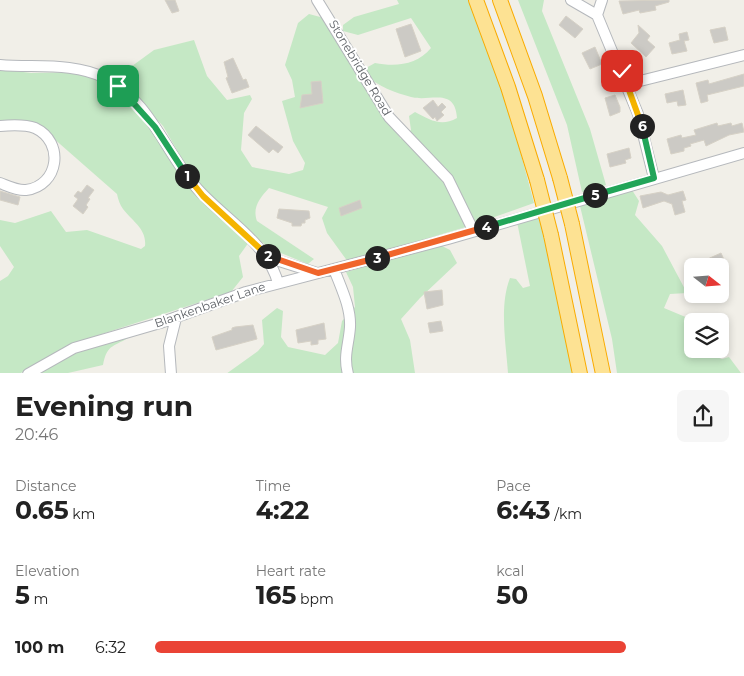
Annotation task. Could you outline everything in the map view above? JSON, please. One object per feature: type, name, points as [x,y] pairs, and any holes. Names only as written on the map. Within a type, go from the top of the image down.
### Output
[{"type":"highway","points":[[476,0],[508,87],[537,180],[552,235],[580,373]]},
{"type":"highway","points":[[500,0],[535,96],[560,178],[586,286],[603,373]]},
{"type":"street","name":"Stonebridge Road","points":[[317,0],[388,117],[448,179],[473,230]]},
{"type":"street","points":[[572,0],[597,15],[628,84],[644,132],[654,178]]},
{"type":"street","points":[[597,15],[602,0]]},
{"type":"street","points":[[628,84],[744,55]]},
{"type":"street","points":[[0,65],[79,68],[106,78],[118,86],[155,127],[198,190],[264,253],[276,260],[318,273]]},
{"type":"street","points":[[0,126],[35,128],[51,143],[55,153],[55,165],[50,176],[41,184],[24,190],[0,183]]},
{"type":"street","name":"Blankenbaker Lane","points":[[30,373],[74,348],[176,318],[223,299],[278,283],[334,270],[744,153]]},
{"type":"street","points":[[264,253],[275,272],[278,283]]},
{"type":"street","points":[[334,270],[350,312],[350,328],[345,363],[348,373]]},
{"type":"street","points":[[171,373],[169,346],[176,318]]},
{"type":"green space","points":[[397,0],[468,0],[503,87],[534,203],[466,227],[348,262],[327,233],[322,218],[328,207],[269,188],[256,207],[257,221],[314,259],[308,264],[271,249],[237,224],[195,181],[163,126],[117,77],[154,50],[194,40],[207,76],[227,100],[250,95],[252,99],[244,113],[241,150],[252,167],[289,174],[303,170],[305,163],[293,141],[282,101],[295,97],[292,80],[285,65],[298,23],[309,14],[324,18],[366,88],[401,139],[411,130],[409,116],[415,112],[431,120],[441,122],[457,118],[452,102],[447,99],[411,97],[381,86],[366,75],[366,68],[375,63],[391,65],[406,63],[419,58],[431,48],[411,18],[358,35],[343,31],[343,25],[354,17],[399,4]]},
{"type":"green space","points":[[518,0],[544,0],[542,11],[590,129],[606,185],[582,192],[567,125]]},
{"type":"green space","points":[[0,69],[31,73],[77,72],[94,77],[120,90],[147,119],[175,162],[249,242],[239,256],[243,277],[231,292],[102,334],[59,351],[21,373],[0,373],[0,281],[8,276],[14,267],[0,246],[0,220],[15,223],[51,211],[66,232],[87,230],[141,249],[145,246],[145,240],[141,230],[122,207],[117,194],[44,130],[0,123]]},
{"type":"green space","points":[[632,190],[639,201],[635,215],[662,246],[684,287],[684,293],[670,294],[664,308],[684,316],[684,358],[722,359],[729,357],[741,373],[617,373],[612,339],[580,206]]},
{"type":"green space","points":[[540,217],[558,297],[572,373],[508,373],[504,325],[507,289],[510,278],[516,279],[523,288],[530,286],[517,222]]},
{"type":"green space","points":[[440,245],[450,250],[457,263],[401,319],[410,340],[415,373],[227,373],[258,351],[264,344],[262,320],[277,308],[283,311],[281,337],[288,347],[325,355],[338,343],[342,321],[355,307],[353,287],[346,272]]},
{"type":"green space","points":[[131,336],[109,349],[103,365],[68,373],[37,373],[66,355]]},
{"type":"building","points":[[165,0],[175,0],[179,11],[172,13]]},
{"type":"building","points":[[669,0],[669,2],[655,6],[656,10],[640,13],[639,10],[623,14],[619,1]]},
{"type":"building","points":[[566,16],[583,29],[575,38],[559,25]]},
{"type":"building","points":[[411,24],[421,51],[405,57],[396,29]]},
{"type":"building","points":[[638,25],[650,36],[647,40],[655,47],[646,57],[631,43],[639,33]]},
{"type":"building","points":[[725,27],[728,40],[714,43],[710,30]]},
{"type":"building","points":[[687,32],[689,40],[684,41],[687,51],[672,54],[669,43],[680,40],[679,34]]},
{"type":"building","points":[[595,47],[602,64],[590,69],[582,53]]},
{"type":"building","points":[[233,58],[243,80],[246,79],[249,87],[232,93],[226,78],[228,77],[224,62]]},
{"type":"building","points":[[744,74],[744,86],[707,95],[708,101],[701,103],[696,83],[708,80],[709,84]]},
{"type":"building","points":[[321,81],[323,103],[300,108],[302,95],[312,94],[311,82]]},
{"type":"building","points":[[683,90],[686,105],[678,106],[677,101],[667,103],[665,94]]},
{"type":"building","points":[[615,95],[620,112],[610,116],[605,98]]},
{"type":"building","points":[[433,100],[438,107],[442,103],[446,107],[441,112],[444,115],[437,121],[435,117],[433,119],[423,108]]},
{"type":"building","points":[[717,123],[718,126],[731,123],[732,126],[742,123],[744,132],[729,135],[706,146],[704,140],[690,144],[691,146],[684,148],[684,151],[671,154],[667,139],[681,135],[682,138],[696,135],[694,130]]},
{"type":"building","points":[[256,126],[283,147],[278,153],[273,149],[269,153],[248,135]]},
{"type":"building","points":[[629,148],[631,158],[625,160],[626,163],[610,167],[607,154]]},
{"type":"building","points":[[87,185],[94,190],[88,198],[90,199],[86,205],[88,207],[83,214],[73,206],[78,199],[74,196],[78,191],[81,193]]},
{"type":"building","points":[[0,191],[20,197],[18,205],[0,200]]},
{"type":"building","points":[[683,191],[686,200],[682,201],[685,212],[675,215],[672,204],[664,201],[643,208],[640,196],[661,192],[668,195]]},
{"type":"building","points":[[360,200],[362,208],[341,216],[339,208]]},
{"type":"building","points":[[279,209],[309,211],[310,218],[305,220],[305,223],[302,223],[301,226],[292,226],[292,223],[277,218]]},
{"type":"building","points":[[721,253],[723,258],[710,258]]},
{"type":"building","points":[[442,290],[443,305],[427,309],[424,292]]},
{"type":"building","points":[[441,321],[443,331],[430,333],[428,323]]},
{"type":"building","points":[[324,323],[326,339],[318,340],[318,344],[311,345],[311,341],[298,343],[296,330]]},
{"type":"building","points":[[253,325],[257,339],[216,350],[212,337],[232,330],[235,327]]},
{"type":"route","points":[[118,86],[145,114],[188,178],[203,196],[264,253],[276,260],[318,273],[448,239],[654,178],[644,132],[622,71]]}]
